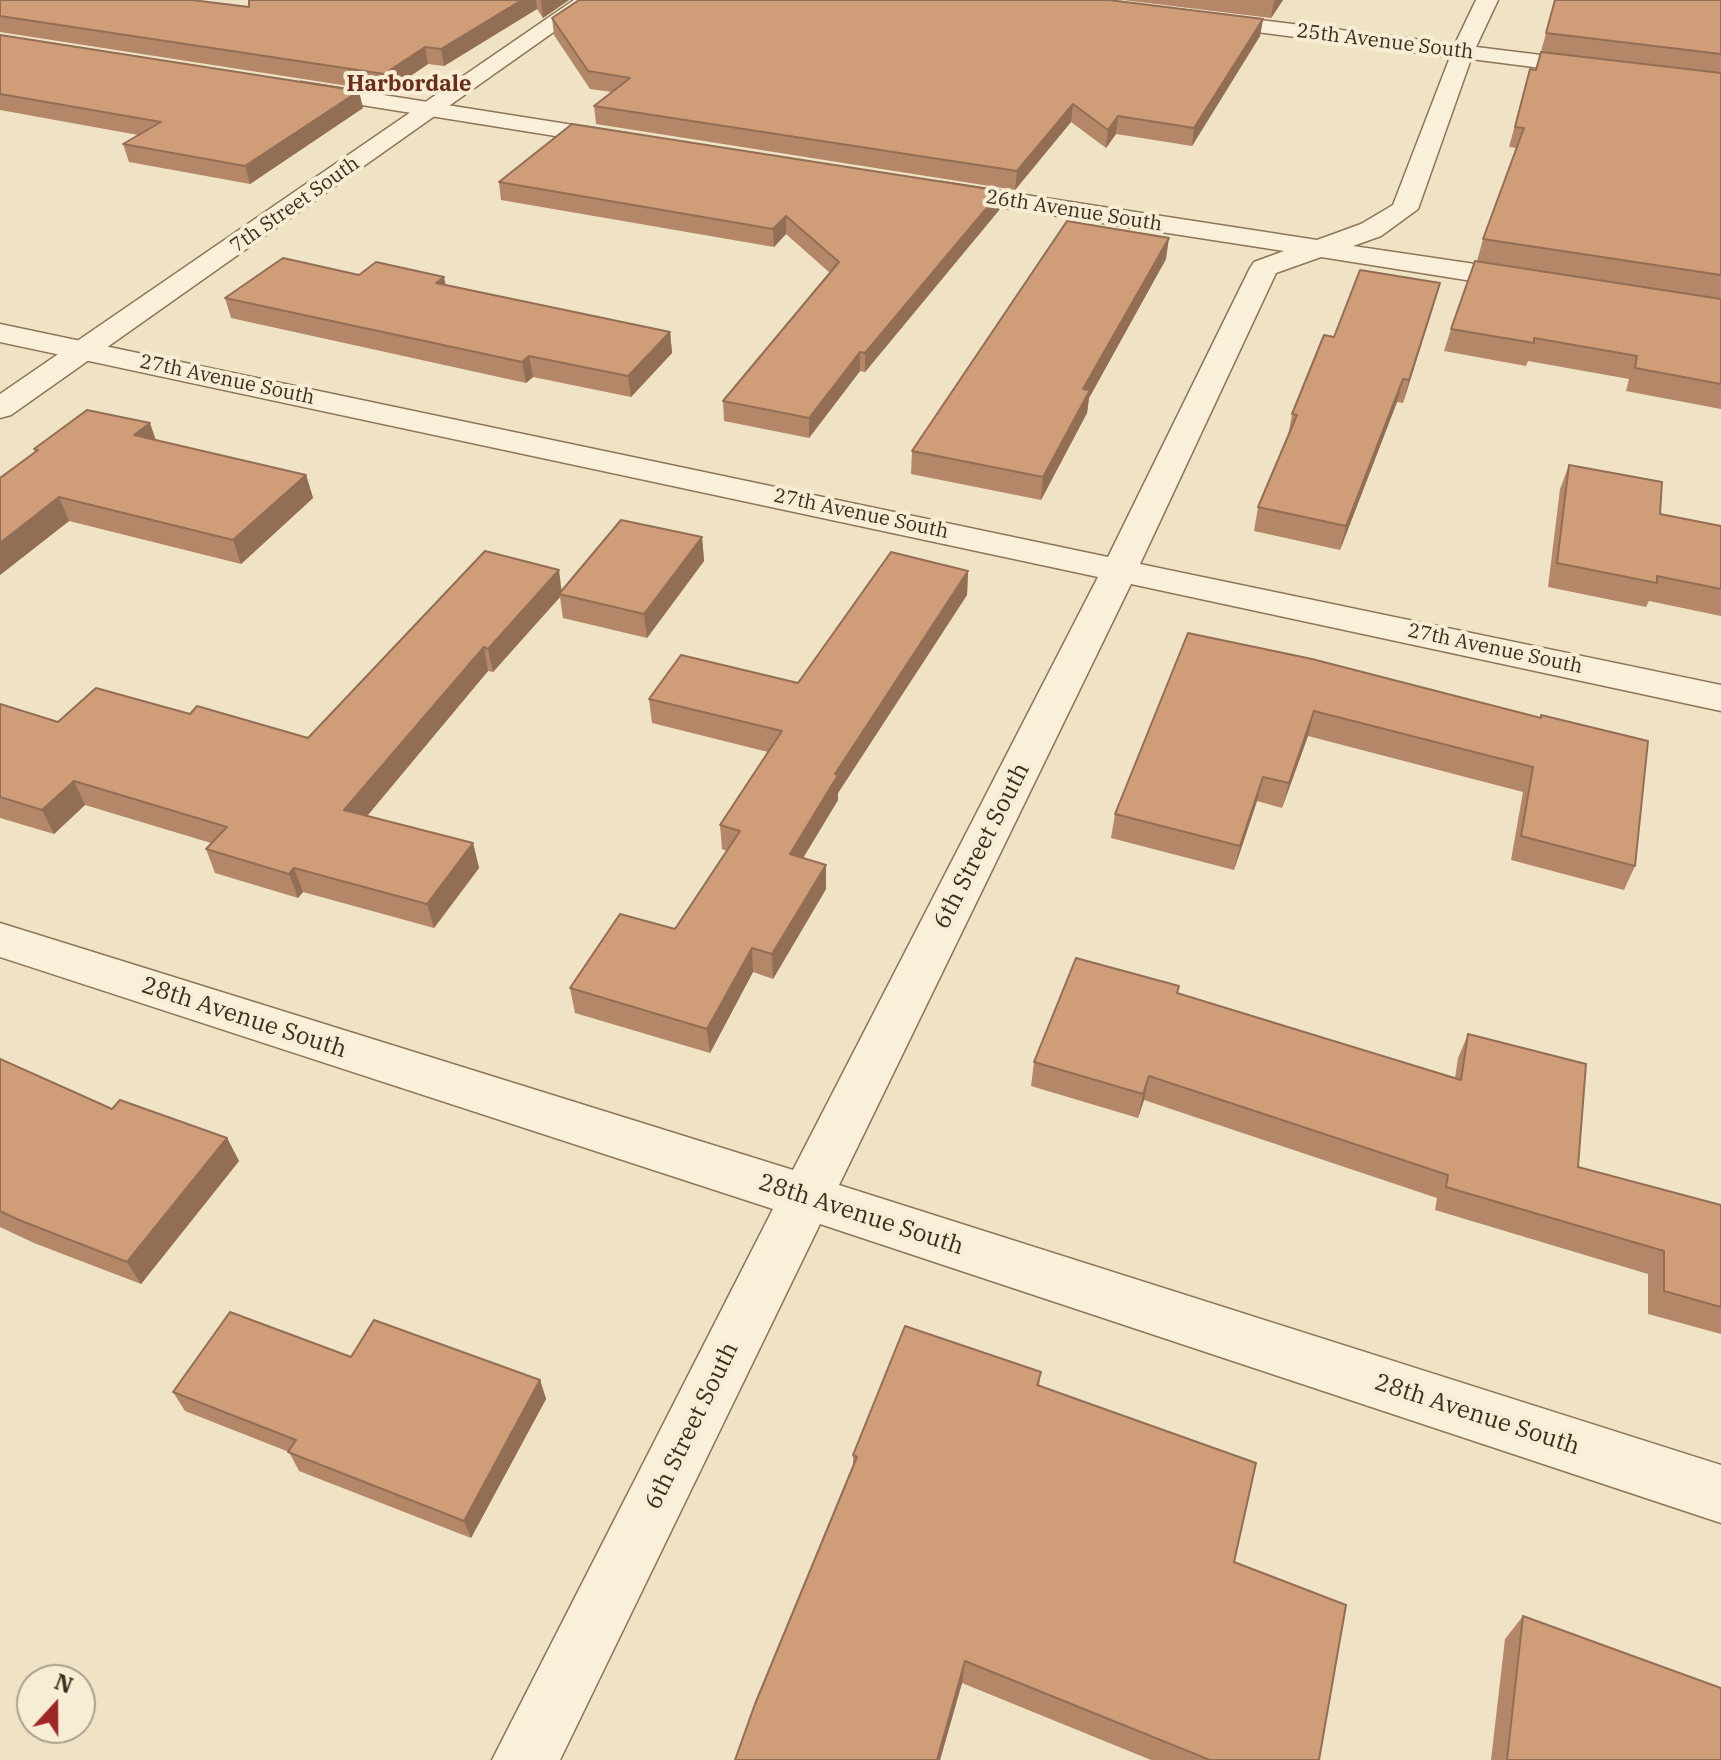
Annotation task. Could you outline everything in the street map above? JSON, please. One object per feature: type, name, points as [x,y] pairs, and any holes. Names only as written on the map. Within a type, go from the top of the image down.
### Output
[{"type":"street","name":"7th Street South","points":[[0,408],[588,0]]},
{"type":"street","name":"6th Street South","points":[[525,1760],[1120,569],[1264,268],[1371,230],[1405,209],[1463,51],[1487,0]]},
{"type":"street","name":"25th Avenue South","points":[[1186,17],[1721,84]]},
{"type":"street","points":[[278,85],[654,145]]},
{"type":"street","name":"26th Avenue South","points":[[922,187],[1553,285]]},
{"type":"street","name":"27th Avenue South","points":[[0,333],[1721,698]]},
{"type":"street","name":"28th Avenue South","points":[[0,940],[1721,1494]]},
{"type":"building","points":[[0,0],[192,0],[249,7],[249,0],[522,0],[441,49],[425,47],[384,74],[0,16]]},
{"type":"building","points":[[579,0],[1109,0],[1263,19],[1194,128],[1118,116],[1108,130],[1073,104],[1017,171],[594,106],[630,78],[588,71],[552,18]]},
{"type":"building","points":[[1555,0],[1721,0],[1721,54],[1546,33]]},
{"type":"building","points":[[0,35],[359,91],[245,166],[123,144],[161,122],[0,94]]},
{"type":"building","points":[[1541,52],[1721,73],[1721,275],[1483,239],[1524,128],[1515,127],[1530,69],[1536,70]]},
{"type":"building","points":[[572,124],[1001,191],[865,353],[860,352],[809,418],[723,401],[839,262],[786,216],[773,229],[499,182]]},
{"type":"building","points":[[1067,221],[1169,238],[1083,389],[1090,390],[1043,477],[912,451]]},
{"type":"building","points":[[283,258],[359,275],[376,262],[444,277],[436,283],[670,332],[628,376],[529,356],[522,362],[225,298]]},
{"type":"building","points":[[1475,261],[1721,299],[1721,384],[1635,368],[1637,356],[1534,338],[1534,343],[1451,329]]},
{"type":"building","points":[[1360,270],[1440,283],[1409,380],[1403,379],[1346,526],[1258,507],[1297,415],[1292,414],[1324,335],[1334,337]]},
{"type":"building","points":[[87,410],[150,423],[134,435],[306,475],[233,540],[59,497],[0,543],[0,478]]},
{"type":"building","points":[[1569,465],[1662,482],[1660,514],[1721,526],[1721,589],[1657,576],[1657,583],[1557,563]]},
{"type":"building","points":[[621,520],[702,537],[644,614],[559,594]]},
{"type":"building","points":[[485,551],[559,570],[488,649],[484,647],[344,810],[473,843],[427,904],[294,868],[289,874],[206,849],[227,827],[74,781],[42,810],[0,797],[0,704],[58,722],[96,688],[190,714],[197,706],[308,738]]},
{"type":"building","points":[[891,552],[968,571],[835,774],[838,775],[790,854],[826,865],[772,954],[752,948],[707,1029],[570,988],[620,914],[675,929],[740,831],[720,825],[782,731],[649,699],[681,655],[798,683]]},
{"type":"building","points":[[1188,633],[1312,659],[1541,718],[1541,715],[1648,741],[1635,866],[1521,836],[1533,767],[1314,711],[1289,783],[1263,777],[1240,846],[1115,814]]},
{"type":"building","points":[[1076,958],[1179,986],[1177,993],[1461,1080],[1468,1034],[1586,1064],[1578,1167],[1721,1205],[1721,1307],[1664,1291],[1664,1251],[1446,1187],[1448,1175],[1149,1076],[1143,1094],[1034,1062]]},
{"type":"building","points":[[0,1059],[112,1109],[120,1100],[227,1138],[127,1262],[0,1211]]},
{"type":"building","points":[[230,1312],[351,1357],[374,1320],[540,1380],[464,1521],[288,1452],[296,1440],[173,1392]]},
{"type":"building","points":[[905,1326],[1041,1372],[1037,1385],[1256,1463],[1234,1562],[1346,1605],[1319,1760],[1210,1760],[965,1661],[937,1760],[735,1760],[857,1457],[853,1455]]},
{"type":"building","points":[[1523,1616],[1721,1688],[1721,1760],[1507,1760]]},
{"type":"district","name":"Harbordale","points":[[409,85]]}]
